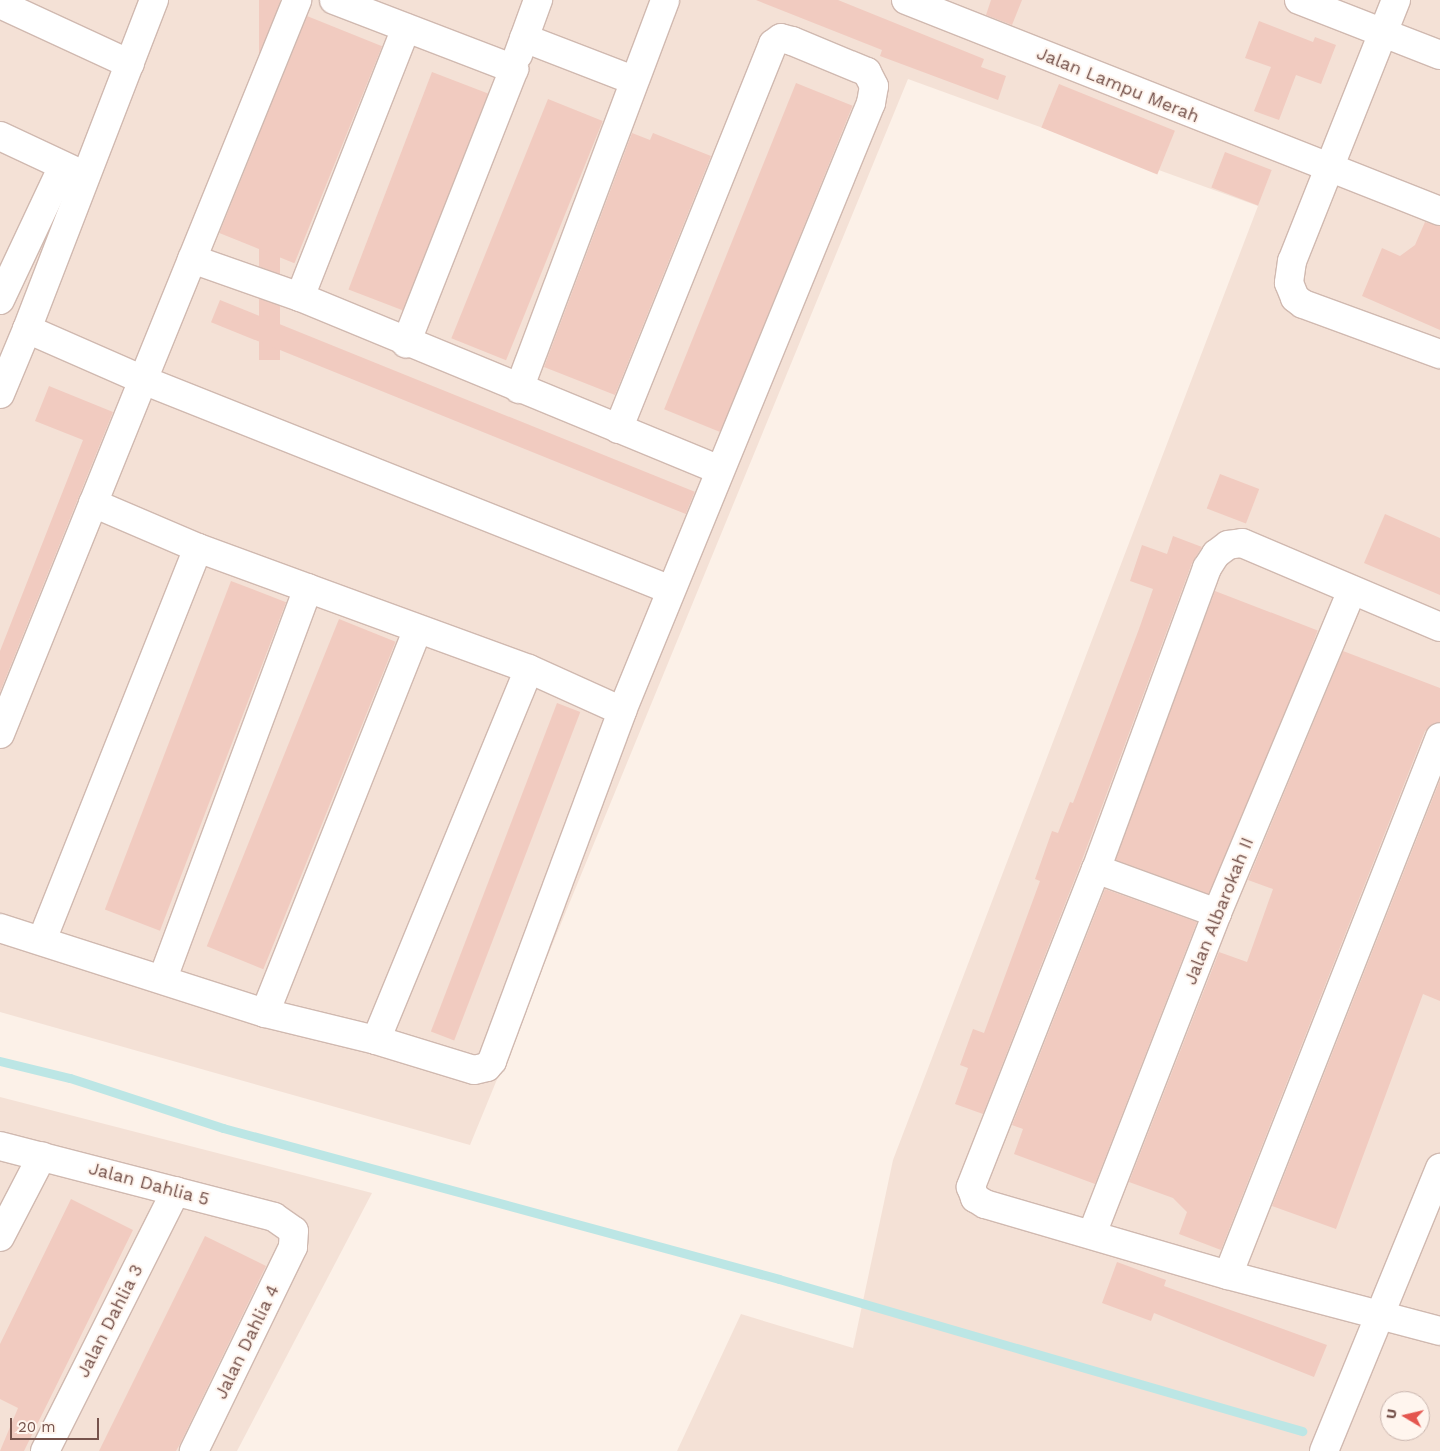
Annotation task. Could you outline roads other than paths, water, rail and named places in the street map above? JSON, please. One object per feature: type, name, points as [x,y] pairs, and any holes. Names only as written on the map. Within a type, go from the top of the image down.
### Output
[{"type":"street","points":[[0,300],[75,171],[130,64],[154,0]]},
{"type":"street","points":[[0,734],[297,0]]},
{"type":"street","points":[[334,0],[514,69]]},
{"type":"street","points":[[406,343],[514,69],[538,0]]},
{"type":"street","points":[[519,390],[633,80],[665,0]]},
{"type":"street","name":"Jalan Lampu Merah","points":[[906,0],[1440,211]]},
{"type":"street","points":[[1299,0],[1440,55]]},
{"type":"street","points":[[1396,0],[1292,261],[1291,290],[1303,304],[1440,354]]},
{"type":"street","points":[[0,4],[130,64]]},
{"type":"street","points":[[300,297],[406,28]]},
{"type":"street","points":[[524,38],[633,80]]},
{"type":"street","points":[[0,928],[163,978],[266,1013],[376,1040],[474,1070],[492,1061],[622,711],[874,95],[867,72],[781,38],[770,50],[618,429]]},
{"type":"street","points":[[0,136],[75,171]]},
{"type":"street","points":[[0,394],[27,329],[75,171]]},
{"type":"street","points":[[192,259],[300,297],[519,390],[719,470]]},
{"type":"street","points":[[27,329],[143,380],[671,590]]},
{"type":"street","points":[[93,503],[198,548],[308,588],[417,631],[529,668],[622,711]]},
{"type":"street","points":[[1440,627],[1242,543],[1228,544],[1216,554],[1207,568],[1096,869],[971,1187],[980,1202],[1228,1275],[1383,1313],[1440,1331]]},
{"type":"street","points":[[42,940],[198,548]]},
{"type":"street","points":[[163,978],[308,588]]},
{"type":"street","name":"Jalan Albarokah II","points":[[1092,1234],[1217,913],[1352,590]]},
{"type":"street","points":[[266,1013],[417,631]]},
{"type":"street","points":[[376,1040],[529,668]]},
{"type":"street","points":[[1228,1275],[1440,737]]},
{"type":"street","points":[[1096,869],[1217,913]]},
{"type":"street","name":"Jalan Dahlia 5","points":[[0,1146],[274,1217],[294,1231]]},
{"type":"street","points":[[0,1237],[42,1156]]},
{"type":"street","points":[[1324,1451],[1383,1313],[1440,1168]]},
{"type":"street","name":"Jalan Dahlia 3","points":[[45,1451],[176,1191]]},
{"type":"street","name":"Jalan Dahlia 4","points":[[194,1451],[293,1247],[294,1231]]},
{"type":"waterway","points":[[0,1061],[70,1078],[223,1128],[779,1279],[1302,1431]]}]
